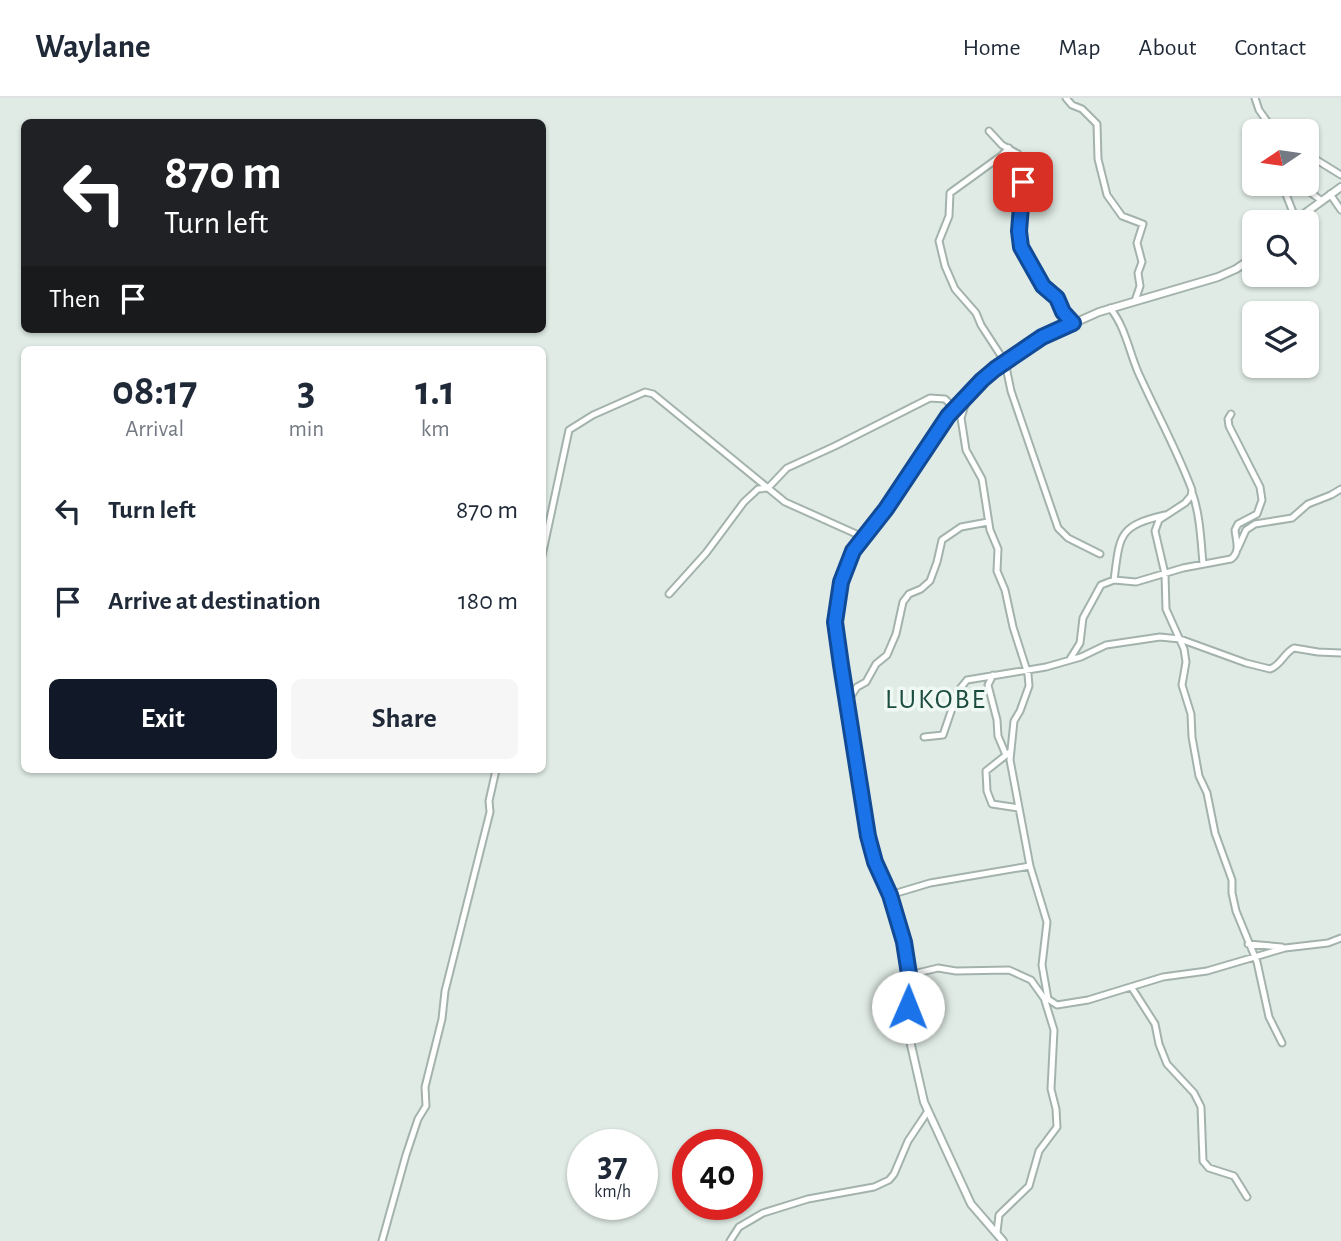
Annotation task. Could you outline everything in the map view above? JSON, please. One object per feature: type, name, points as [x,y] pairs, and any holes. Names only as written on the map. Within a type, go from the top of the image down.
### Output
[{"type":"street","points":[[1066,98],[1097,124],[1098,159],[1107,196],[1122,216],[1143,224],[1138,243],[1142,262],[1140,286],[1135,301]]},
{"type":"street","points":[[1255,98],[1265,119]]},
{"type":"street","points":[[989,131],[1002,145],[1020,156],[1024,168],[1019,231],[1021,247],[1043,286],[1057,298],[1063,312],[1073,323]]},
{"type":"street","points":[[1009,148],[950,192],[949,216],[939,241],[951,284],[976,313],[979,323],[1005,362],[1011,391],[1058,528],[1069,538],[1100,554]]},
{"type":"street","points":[[1320,162],[1341,175]]},
{"type":"street","points":[[1309,210],[1341,187]]},
{"type":"street","points":[[1330,194],[1341,210]]},
{"type":"street","points":[[1315,196],[1322,201]]},
{"type":"street","points":[[1003,1241],[971,1204],[928,1111],[917,1079],[911,1045],[909,975],[902,933],[868,836],[835,620],[846,565],[941,425],[982,380],[1005,362],[1042,337],[1073,323],[1110,308],[1218,277],[1242,265]]},
{"type":"street","points":[[1110,308],[1119,323],[1192,492],[1199,514],[1202,564]]},
{"type":"street","points":[[546,538],[569,430],[593,415],[645,391],[653,394],[790,505],[863,537]]},
{"type":"street","points":[[970,393],[961,422],[968,455],[984,486],[988,522],[998,551],[998,575],[1005,590],[1013,627],[1028,669],[1029,686],[1014,721],[1008,753],[985,773],[988,798],[992,804],[1019,808]]},
{"type":"street","points":[[670,594],[706,553],[748,497],[758,489],[768,488],[788,468],[921,401],[939,397],[948,401],[955,409]]},
{"type":"street","points":[[1231,415],[1228,420],[1234,439],[1260,487],[1262,497],[1257,514],[1235,529],[1238,548]]},
{"type":"street","points":[[1068,660],[1080,643],[1083,618],[1101,585],[1114,580],[1136,582],[1231,559],[1246,530],[1255,524],[1292,518],[1308,503],[1341,489]]},
{"type":"street","points":[[1192,492],[1185,503],[1159,520],[1155,531],[1165,573],[1167,611],[1180,639],[1186,662],[1182,685],[1192,719],[1196,767],[1207,793],[1215,833],[1232,880],[1231,893],[1235,908],[1255,956],[1269,1017],[1282,1043]]},
{"type":"street","points":[[1114,580],[1120,543],[1125,532],[1142,520],[1168,514]]},
{"type":"street","points":[[848,702],[857,687],[866,682],[876,664],[887,655],[896,634],[903,602],[909,594],[930,581],[942,540],[961,527],[988,522]]},
{"type":"street","points":[[925,737],[943,735],[958,691],[964,682],[993,674],[1046,667],[1106,645],[1153,638],[1180,639],[1245,663],[1270,669],[1294,648],[1321,653],[1341,653]]},
{"type":"street","points":[[993,674],[988,685],[998,736],[1008,753],[1030,866],[1047,922],[1042,965],[1052,1003]]},
{"type":"street","points":[[382,1241],[418,1118],[426,1105],[425,1087],[442,1019],[444,991],[490,812],[489,801],[495,773]]},
{"type":"street","points":[[890,895],[930,883],[1030,866]]},
{"type":"street","points":[[1045,1001],[1057,1006],[1069,1005],[1163,977],[1207,971],[1285,948],[1328,943],[1341,938]]},
{"type":"street","points":[[1248,944],[1285,948]]},
{"type":"street","points":[[909,975],[938,968],[956,971],[1009,970],[1031,980],[1045,1001],[1054,1030],[1051,1089],[1057,1127],[1039,1151],[1029,1186],[999,1215],[997,1231]]},
{"type":"street","points":[[1132,988],[1155,1024],[1167,1064],[1194,1093],[1200,1107],[1203,1161],[1209,1168],[1234,1176],[1247,1197]]},
{"type":"street","points":[[730,1241],[739,1227],[763,1213],[808,1199],[874,1187],[889,1180],[908,1141],[928,1111]]},
{"type":"district","name":"LUKOBE","points":[[936,698]]},
{"type":"route","points":[[908,1007],[909,974],[902,933],[868,836],[835,620],[841,582],[853,551],[886,509],[948,416],[995,369],[1042,337],[1073,323],[1063,312],[1057,298],[1043,286],[1021,247],[1019,231],[1023,182]]}]
